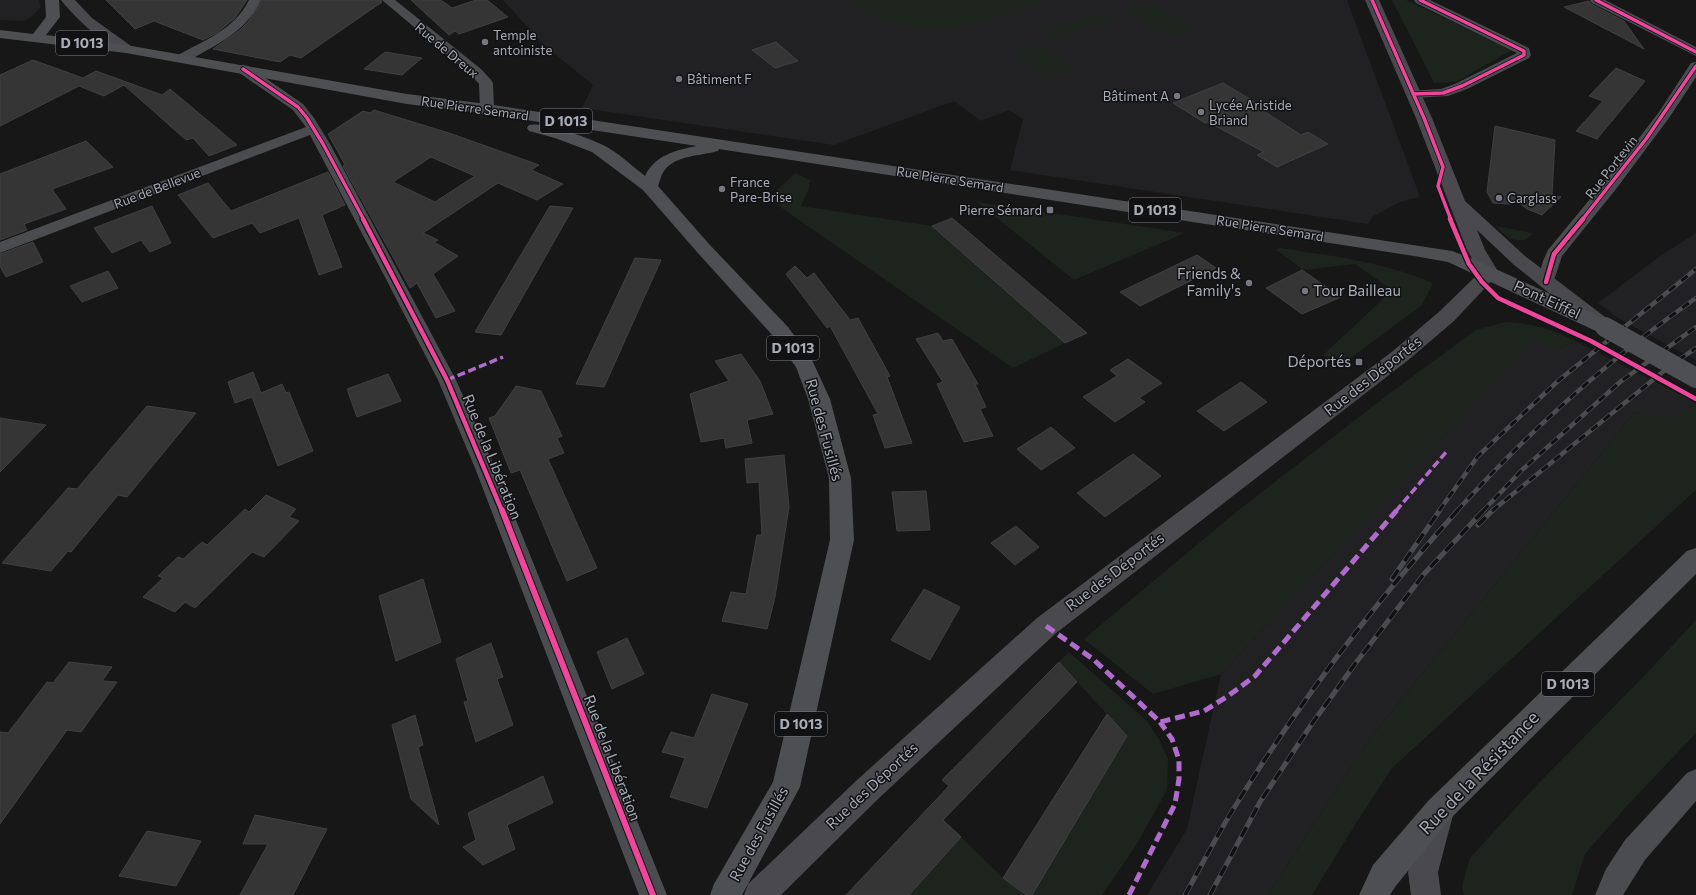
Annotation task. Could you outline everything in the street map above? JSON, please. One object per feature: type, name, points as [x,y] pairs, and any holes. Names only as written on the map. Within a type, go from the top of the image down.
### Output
[{"type":"main road","points":[[37,38],[53,17],[52,0]]},
{"type":"main road","points":[[68,0],[76,12],[126,49]]},
{"type":"main road","points":[[1372,0],[1413,94],[1476,250],[1490,273]]},
{"type":"main road","name":"Rue Pierre Semard","points":[[0,34],[126,49],[407,99],[487,109],[1407,249],[1452,257],[1490,273]]},
{"type":"main road","name":"Rue Pierre Semard","points":[[407,99],[438,108],[504,121],[561,135],[598,149]]},
{"type":"main road","points":[[649,186],[657,169],[680,154],[725,145]]},
{"type":"main road","name":"Rue des Fusillés","points":[[598,149],[649,186],[703,248],[781,332],[805,365],[819,399],[840,478],[842,540],[786,787],[725,895]]},
{"type":"main road","name":"Pont Eiffel","points":[[1458,203],[1519,260],[1605,327]]},
{"type":"main road","points":[[1452,257],[1472,254],[1476,250]]},
{"type":"main road","name":"Pont Eiffel","points":[[1490,273],[1605,327],[1696,378]]},
{"type":"main road","name":"Rue des Déportés","points":[[760,895],[867,790],[1046,626],[1378,373],[1440,322],[1490,273]]},
{"type":"main road","name":"Rue de la Résistance","points":[[1374,895],[1384,876],[1440,810],[1696,558]]},
{"type":"main road","points":[[1426,895],[1423,872],[1440,810]]},
{"type":"street","points":[[182,58],[240,24],[248,15],[255,0]]},
{"type":"street","name":"Rue de Dreux","points":[[388,0],[476,72],[486,83],[487,109]]},
{"type":"street","points":[[1413,94],[1443,93],[1462,86],[1524,55],[1524,51],[1420,0]]},
{"type":"street","points":[[1596,0],[1696,52]]},
{"type":"street","name":"Rue Portevin","points":[[1546,282],[1551,260],[1554,254],[1626,167],[1675,101],[1696,66]]},
{"type":"street","name":"Rue de la Libération","points":[[243,69],[298,107],[314,129],[395,279],[447,380],[485,468],[653,895]]},
{"type":"street","name":"Rue de Bellevue","points":[[0,248],[314,129]]},
{"type":"street","points":[[1609,895],[1616,879],[1635,850],[1696,782]]},
{"type":"shaded area","points":[[0,0],[39,0],[41,7],[30,18],[22,21],[0,20]]},
{"type":"shaded area","name":"Lycée Aristide Briand","points":[[503,0],[1347,0],[1420,197],[1400,202],[1372,217],[1368,224],[1010,170],[1023,119],[1009,110],[981,121],[954,101],[834,145],[582,108],[593,85],[544,45]]},
{"type":"shaded area","points":[[852,0],[1046,0],[977,23],[953,27],[922,28],[906,26],[875,17],[862,9]]},
{"type":"shaded area","points":[[1392,0],[1406,0],[1512,50],[1456,82],[1434,83]]},
{"type":"shaded area","points":[[1151,5],[1196,27],[1172,38],[1124,9]]},
{"type":"shaded area","points":[[1100,13],[1113,18],[1052,39],[1042,31]]},
{"type":"shaded area","points":[[1035,44],[1077,69],[1049,78],[1014,52]]},
{"type":"shaded area","points":[[795,173],[810,180],[808,191],[801,206],[932,226],[1065,343],[1013,368],[769,198]]},
{"type":"shaded area","points":[[977,202],[1185,233],[1074,280]]},
{"type":"shaded area","points":[[1497,226],[1533,233],[1523,240],[1518,241],[1504,234]]},
{"type":"shaded area","points":[[1696,233],[1696,360],[1618,318],[1598,303],[1660,256]]},
{"type":"shaded area","points":[[1280,248],[1339,257],[1377,265],[1433,283],[1422,305],[1340,366],[1323,355],[1383,299],[1391,289],[1355,264],[1302,270],[1275,249]]},
{"type":"shaded area","points":[[1505,322],[1541,327],[1575,341],[1558,350],[1535,339],[1221,674],[1153,694],[1084,639],[1240,509],[1394,390],[1476,330]]},
{"type":"shaded area","points":[[1535,338],[1558,350],[1575,341],[1695,402],[1675,419],[1635,412],[1368,741],[1268,895],[1147,895],[1187,829],[1221,674]]},
{"type":"shaded area","points":[[1695,402],[1696,490],[1392,768],[1312,895],[1268,895],[1368,741],[1635,412],[1675,418]]},
{"type":"shaded area","points":[[1696,620],[1696,733],[1626,807],[1585,854],[1572,895],[1464,895],[1462,886],[1470,858],[1535,787],[1647,673]]},
{"type":"shaded area","points":[[1069,652],[1147,721],[1160,741],[1168,759],[1167,790],[1135,847],[1102,895],[1032,895],[1127,736],[1059,662]]},
{"type":"shaded area","points":[[961,837],[1003,878],[1027,895],[909,895]]},
{"type":"building","points":[[106,0],[247,0],[235,18],[218,32],[203,40],[154,21],[135,29]]},
{"type":"building","points":[[262,0],[381,0],[382,2],[301,58],[290,55],[280,62],[213,49],[240,30],[248,22]]},
{"type":"building","points":[[411,0],[441,0],[452,8],[476,0],[487,0],[508,17],[459,34],[455,31],[449,35]]},
{"type":"building","points":[[1589,1],[1591,4],[1624,21],[1644,49],[1564,7]]},
{"type":"building","points":[[776,42],[798,61],[775,68],[752,50]]},
{"type":"building","points":[[385,52],[422,58],[402,75],[364,69]]},
{"type":"building","points":[[33,60],[83,78],[96,71],[162,95],[170,89],[237,145],[209,156],[193,138],[186,140],[124,85],[104,96],[79,86],[0,126],[0,75]]},
{"type":"building","points":[[1616,68],[1645,81],[1597,139],[1576,131],[1603,101],[1589,96]]},
{"type":"building","points":[[1223,83],[1255,102],[1251,103],[1301,135],[1308,132],[1328,144],[1277,167],[1257,155],[1264,152],[1208,122],[1205,123],[1173,103]]},
{"type":"building","points":[[374,110],[452,134],[539,165],[531,170],[563,184],[537,200],[498,183],[423,233],[438,240],[434,242],[458,256],[433,274],[455,311],[436,318],[417,283],[410,288],[343,166],[345,165],[328,134],[363,111],[370,113]],"holes":[[[431,157],[475,176],[435,202],[393,182]]]},
{"type":"building","points":[[1495,126],[1555,140],[1552,195],[1561,197],[1542,215],[1527,209],[1518,202],[1510,204],[1493,203],[1487,192]]},
{"type":"building","points":[[86,141],[113,167],[52,189],[66,209],[24,224],[27,230],[0,240],[0,174]]},
{"type":"building","points":[[328,172],[345,205],[322,215],[342,267],[319,275],[299,218],[260,233],[252,223],[213,238],[178,195],[208,183],[231,211]]},
{"type":"building","points":[[152,206],[171,243],[150,252],[141,240],[112,253],[94,228]]},
{"type":"building","points":[[550,206],[573,208],[501,335],[475,332]]},
{"type":"building","points":[[952,218],[1087,333],[1065,343],[932,226]]},
{"type":"building","points":[[33,242],[43,262],[6,277],[0,266],[0,254]]},
{"type":"building","points":[[1197,255],[1216,268],[1140,306],[1120,292]]},
{"type":"building","points":[[635,258],[661,260],[604,387],[576,384]]},
{"type":"building","points":[[795,266],[807,278],[814,273],[850,320],[858,318],[890,376],[887,377],[912,443],[885,448],[873,415],[878,414],[830,326],[827,328],[786,274]]},
{"type":"building","name":"Tour Bailleau","points":[[1302,270],[1341,297],[1302,314],[1266,288]]},
{"type":"building","points":[[108,271],[118,288],[82,302],[70,286]]},
{"type":"building","points":[[938,333],[943,341],[952,339],[978,384],[975,384],[986,407],[980,409],[993,436],[964,442],[937,384],[943,382],[916,339]]},
{"type":"building","points":[[741,354],[760,381],[773,414],[747,420],[752,443],[726,448],[724,438],[701,442],[690,394],[729,381],[715,361]]},
{"type":"building","points":[[1128,359],[1162,383],[1139,398],[1145,402],[1115,422],[1083,397],[1117,376],[1110,370]]},
{"type":"building","points":[[253,372],[261,393],[282,384],[286,393],[289,392],[313,451],[278,466],[252,397],[235,403],[228,382]]},
{"type":"building","points":[[388,374],[401,401],[357,417],[347,389]]},
{"type":"building","points":[[1241,382],[1267,402],[1224,431],[1197,411]]},
{"type":"building","points":[[516,386],[541,391],[562,436],[557,438],[564,453],[548,459],[597,568],[567,581],[520,470],[511,473],[489,418],[495,416]]},
{"type":"building","points":[[147,406],[196,413],[127,497],[118,495],[71,552],[68,551],[51,571],[2,563],[68,488],[77,489]]},
{"type":"building","points":[[0,418],[46,425],[0,472]]},
{"type":"building","points":[[1051,427],[1075,448],[1041,470],[1017,449]]},
{"type":"building","points":[[1133,454],[1161,476],[1105,517],[1077,493]]},
{"type":"building","points":[[784,455],[789,507],[775,597],[767,629],[722,621],[731,592],[746,594],[757,535],[762,535],[759,482],[747,483],[745,459]]},
{"type":"building","points":[[926,491],[930,530],[897,531],[892,492]]},
{"type":"building","points":[[266,495],[296,509],[289,517],[299,521],[264,557],[252,552],[195,608],[185,602],[175,612],[143,597],[163,578],[158,576],[178,557],[183,559],[202,542],[207,545],[245,509],[249,512]]},
{"type":"building","points":[[1016,526],[1039,547],[1015,565],[991,543]]},
{"type":"building","points":[[423,579],[441,642],[396,661],[379,596]]},
{"type":"building","points":[[924,589],[960,607],[930,660],[891,640]]},
{"type":"building","points":[[627,638],[644,674],[612,689],[597,652]]},
{"type":"building","points":[[491,643],[503,677],[497,679],[513,725],[476,742],[464,702],[468,701],[456,659]]},
{"type":"building","points":[[69,662],[112,667],[102,681],[117,682],[81,732],[67,730],[0,824],[0,732],[8,733],[47,682],[53,683]]},
{"type":"building","points":[[1059,662],[1077,682],[943,820],[961,837],[909,895],[846,895],[949,786],[942,780]]},
{"type":"building","points":[[712,694],[748,704],[707,808],[670,797],[685,758],[662,752],[671,732],[694,738]]},
{"type":"building","points":[[1107,714],[1127,736],[1032,895],[1026,895],[1003,878]]},
{"type":"building","points":[[415,715],[423,745],[418,747],[439,825],[411,799],[392,725]]},
{"type":"building","points":[[543,776],[553,803],[507,825],[515,849],[483,865],[463,847],[476,840],[468,813]]},
{"type":"building","points":[[255,815],[327,829],[293,895],[240,895],[268,844],[243,844]]},
{"type":"building","points":[[147,831],[201,841],[176,886],[119,876]]},
{"type":"railway","points":[[1439,511],[1478,456],[1558,381],[1696,269]]},
{"type":"railway","points":[[1457,511],[1512,453],[1570,398],[1632,346],[1696,298]]},
{"type":"railway","points":[[1483,511],[1522,470],[1620,382],[1696,327]]},
{"type":"railway","points":[[1492,511],[1670,366],[1696,348]]},
{"type":"railway","points":[[1392,579],[1440,510]]},
{"type":"railway","points":[[1185,895],[1218,835],[1263,762],[1315,687],[1370,614],[1458,510]]},
{"type":"railway","points":[[1210,895],[1260,802],[1311,725],[1355,664],[1424,574],[1484,510]]},
{"type":"railway","points":[[1478,525],[1492,511]]},
{"type":"marked path","points":[[447,380],[503,357]]},
{"type":"marked path","points":[[1046,626],[1093,659],[1160,722],[1204,711],[1228,696],[1255,676],[1447,451]]},
{"type":"marked path","points":[[1129,895],[1175,804],[1179,779],[1179,760],[1172,739],[1160,722]]},
{"type":"cycle path","points":[[1372,0],[1424,118],[1443,167],[1438,186],[1458,241],[1469,264],[1482,282],[1498,298],[1591,341],[1696,399]]},
{"type":"cycle path","points":[[1413,94],[1443,93],[1462,86],[1524,55],[1524,51],[1420,0]]},
{"type":"cycle path","points":[[1596,0],[1696,52]]},
{"type":"cycle path","points":[[1546,282],[1554,254],[1629,163],[1664,115],[1696,66]]},
{"type":"cycle path","points":[[243,69],[298,107],[307,118],[323,144],[447,380],[485,468],[653,895]]},
{"type":"place","name":"Temple antoiniste","points":[[485,42]]},
{"type":"place","name":"Bâtiment F","points":[[679,79]]},
{"type":"place","name":"Bâtiment A","points":[[1177,96]]},
{"type":"place","name":"Lycée Aristide Briand","points":[[1201,112]]},
{"type":"place","name":"France Pare-Brise","points":[[722,189]]},
{"type":"place","name":"Carglass","points":[[1499,198]]},
{"type":"place","name":"Pierre Sémard","points":[[1050,210]]},
{"type":"place","name":"Friends & Family's","points":[[1249,283]]},
{"type":"place","name":"Tour Bailleau","points":[[1305,291]]},
{"type":"place","name":"Déportés","points":[[1359,362]]}]
